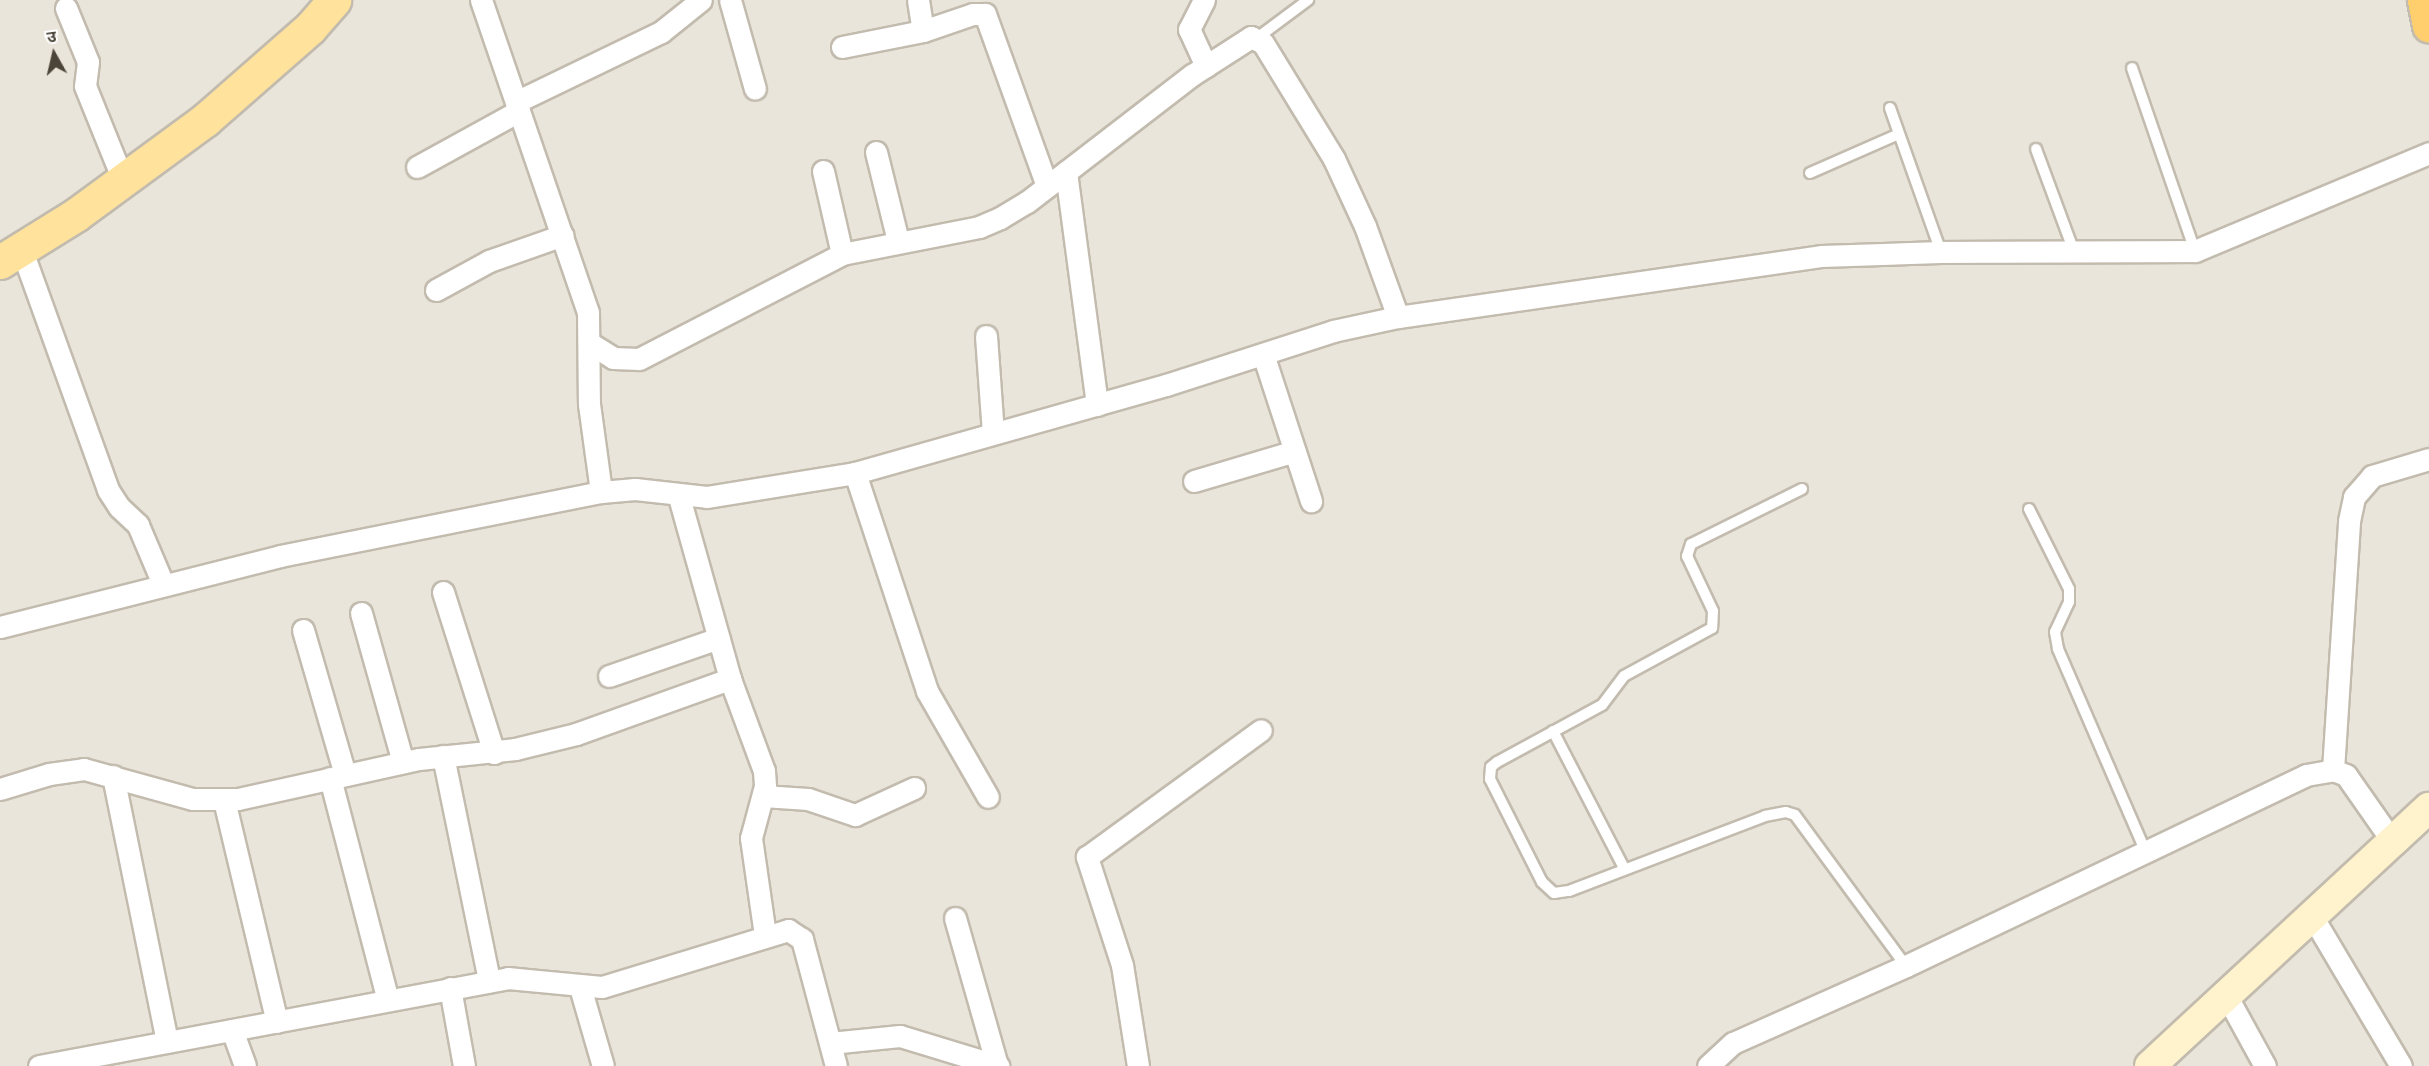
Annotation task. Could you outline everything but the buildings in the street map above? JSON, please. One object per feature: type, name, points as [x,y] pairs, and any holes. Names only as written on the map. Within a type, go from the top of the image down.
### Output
[{"type":"highway","points":[[2424,0],[2429,26]]},
{"type":"main road","points":[[11,255],[123,180],[205,120],[310,28],[334,0]]},
{"type":"street","points":[[481,0],[588,312],[591,344],[589,404],[601,492]]},
{"type":"street","points":[[417,167],[518,106],[661,32],[701,0]]},
{"type":"street","points":[[730,0],[755,89]]},
{"type":"street","points":[[918,0],[923,31]]},
{"type":"street","points":[[1204,0],[1189,29],[1206,66]]},
{"type":"street","points":[[66,8],[88,62],[85,86],[123,180]]},
{"type":"street","points":[[842,47],[923,31],[981,12],[988,18],[1047,186]]},
{"type":"street","points":[[591,344],[613,358],[639,359],[842,254],[898,241],[979,227],[1047,186],[1245,39],[1257,38],[1298,96],[1349,189],[1398,317]]},
{"type":"street","points":[[876,152],[898,241]]},
{"type":"street","points":[[0,627],[163,584],[601,492],[635,489],[679,497],[731,495],[855,474],[1097,405],[1333,331],[1398,317],[1821,256],[1941,252],[2195,251],[2429,153]]},
{"type":"street","points":[[823,171],[842,254]]},
{"type":"street","points":[[1066,172],[1097,405]]},
{"type":"street","points":[[436,290],[489,261],[562,235]]},
{"type":"street","points":[[11,255],[108,490],[119,507],[138,525],[163,584]]},
{"type":"street","points":[[986,336],[993,434]]},
{"type":"street","points":[[1263,354],[1311,501]]},
{"type":"street","points":[[1194,481],[1294,451]]},
{"type":"street","points":[[2333,770],[2349,521],[2354,497],[2372,476],[2429,459]]},
{"type":"street","points":[[855,474],[927,691],[988,797]]},
{"type":"street","points":[[679,497],[730,679],[764,771],[763,796],[751,838],[765,935]]},
{"type":"street","points":[[443,592],[494,753]]},
{"type":"street","points":[[361,613],[403,762]]},
{"type":"street","points":[[303,630],[388,1000]]},
{"type":"street","points":[[609,676],[718,639]]},
{"type":"street","points":[[0,789],[70,770],[84,769],[193,799],[224,800],[403,762],[443,756],[494,753],[576,734],[730,679]]},
{"type":"street","points":[[1138,1066],[1122,965],[1087,857],[1261,730]]},
{"type":"street","points":[[443,756],[489,981]]},
{"type":"street","points":[[1708,1066],[1733,1042],[1906,966],[2306,775],[2333,770],[2346,774],[2356,785],[2393,842]]},
{"type":"street","points":[[113,776],[167,1042]]},
{"type":"street","points":[[763,796],[808,799],[855,815],[914,788]]},
{"type":"street","points":[[224,800],[277,1022]]},
{"type":"street","points":[[2150,1066],[2393,842],[2426,818]]},
{"type":"street","points":[[2312,916],[2401,1066]]},
{"type":"street","points":[[955,918],[998,1066]]},
{"type":"street","points":[[39,1066],[112,1060],[167,1042],[489,981],[524,978],[580,987],[602,987],[765,935],[788,930],[802,939],[836,1066]]},
{"type":"street","points":[[580,987],[603,1066]]},
{"type":"street","points":[[450,988],[464,1066]]},
{"type":"street","points":[[2226,996],[2265,1066]]},
{"type":"street","points":[[232,1030],[245,1066]]},
{"type":"street","points":[[830,1042],[900,1036],[998,1066]]},
{"type":"lane","points":[[1257,38],[1308,0]]},
{"type":"lane","points":[[2132,68],[2195,251]]},
{"type":"lane","points":[[1890,108],[1941,252]]},
{"type":"lane","points":[[1810,172],[1899,134]]},
{"type":"lane","points":[[2036,149],[2074,252]]},
{"type":"lane","points":[[1802,489],[1691,544],[1687,556],[1713,611],[1712,628],[1624,676],[1602,705],[1491,767],[1492,786],[1550,891],[1569,891],[1624,868],[1765,816],[1786,812],[1803,822],[1906,966]]},
{"type":"lane","points":[[2029,509],[2070,589],[2069,602],[2055,632],[2058,649],[2145,852]]},
{"type":"lane","points":[[1553,731],[1624,868]]},
{"type":"shaded area","points":[[0,0],[2429,0],[2429,1066],[0,1066]]}]
